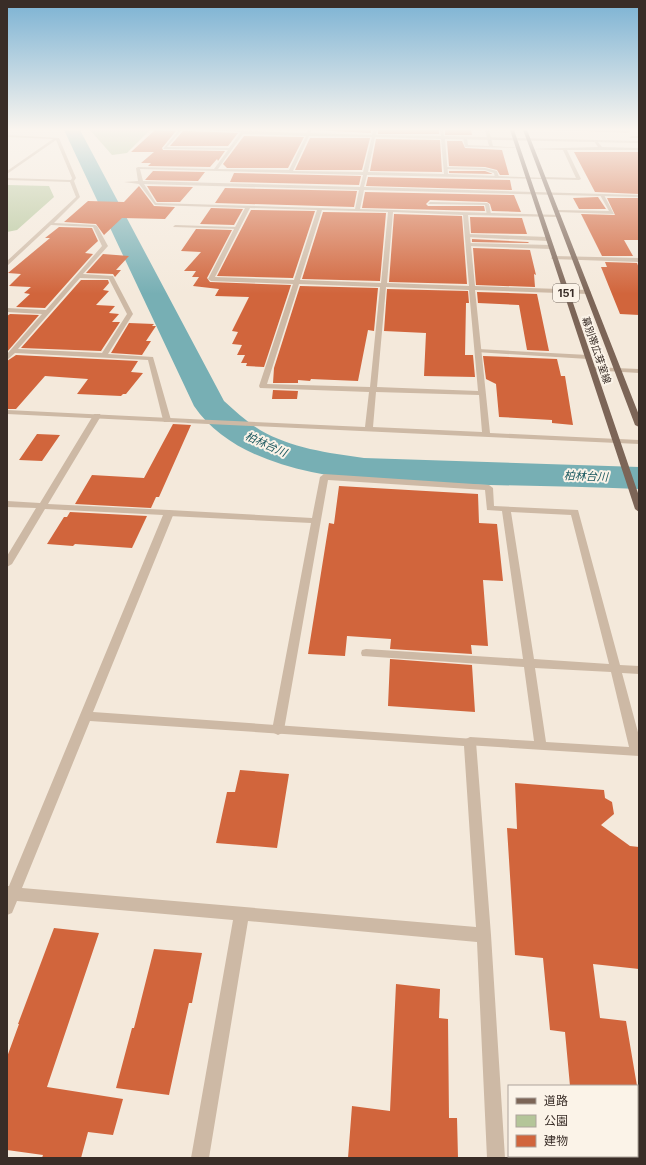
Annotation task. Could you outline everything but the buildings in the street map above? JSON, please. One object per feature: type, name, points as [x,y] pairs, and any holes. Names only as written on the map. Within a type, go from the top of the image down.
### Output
[{"type":"main road","name":"幕別帯広芽室線","points":[[531,184],[565,291],[639,509]]},
{"type":"main road","name":"幕別帯広芽室線","points":[[546,184],[639,425]]},
{"type":"street","points":[[7,264],[52,224],[78,197],[73,184]]},
{"type":"street","points":[[142,184],[155,204],[541,216],[612,212],[602,195]]},
{"type":"street","points":[[191,184],[639,196]]},
{"type":"street","points":[[357,210],[363,184]]},
{"type":"street","points":[[430,203],[486,204],[489,214]]},
{"type":"street","points":[[248,207],[211,280],[588,292]]},
{"type":"street","points":[[320,209],[263,386],[482,393]]},
{"type":"street","points":[[369,429],[391,211]]},
{"type":"street","points":[[464,213],[486,434]]},
{"type":"street","points":[[7,358],[105,246],[95,226],[52,224]]},
{"type":"street","points":[[175,226],[237,228]]},
{"type":"street","points":[[467,236],[548,239]]},
{"type":"street","points":[[468,245],[551,248]]},
{"type":"street","points":[[554,258],[639,260]]},
{"type":"street","points":[[80,276],[111,277],[130,314],[104,355]]},
{"type":"street","points":[[7,310],[47,312]]},
{"type":"street","points":[[13,351],[151,358],[166,420]]},
{"type":"street","points":[[478,351],[588,357]]},
{"type":"street","points":[[592,369],[639,371]]},
{"type":"street","points":[[7,412],[639,442]]},
{"type":"street","points":[[7,564],[97,416]]},
{"type":"street","points":[[86,716],[278,730],[637,752],[576,512],[490,508],[489,488],[324,477],[278,730]]},
{"type":"street","points":[[7,504],[316,521]]},
{"type":"street","points":[[506,509],[541,746]]},
{"type":"street","points":[[7,908],[10,893],[86,716],[169,513]]},
{"type":"street","points":[[366,653],[639,670]]},
{"type":"street","points":[[470,742],[484,934],[496,1158]]},
{"type":"street","points":[[10,893],[484,934]]},
{"type":"street","points":[[200,1158],[242,913]]},
{"type":"green space","points":[[7,185],[49,186],[54,197],[17,230],[7,232]]},
{"type":"waterway","name":"柏林台川","points":[[99,184],[210,406],[234,427],[254,441],[286,453],[311,460],[364,469],[417,472],[639,478]]}]
